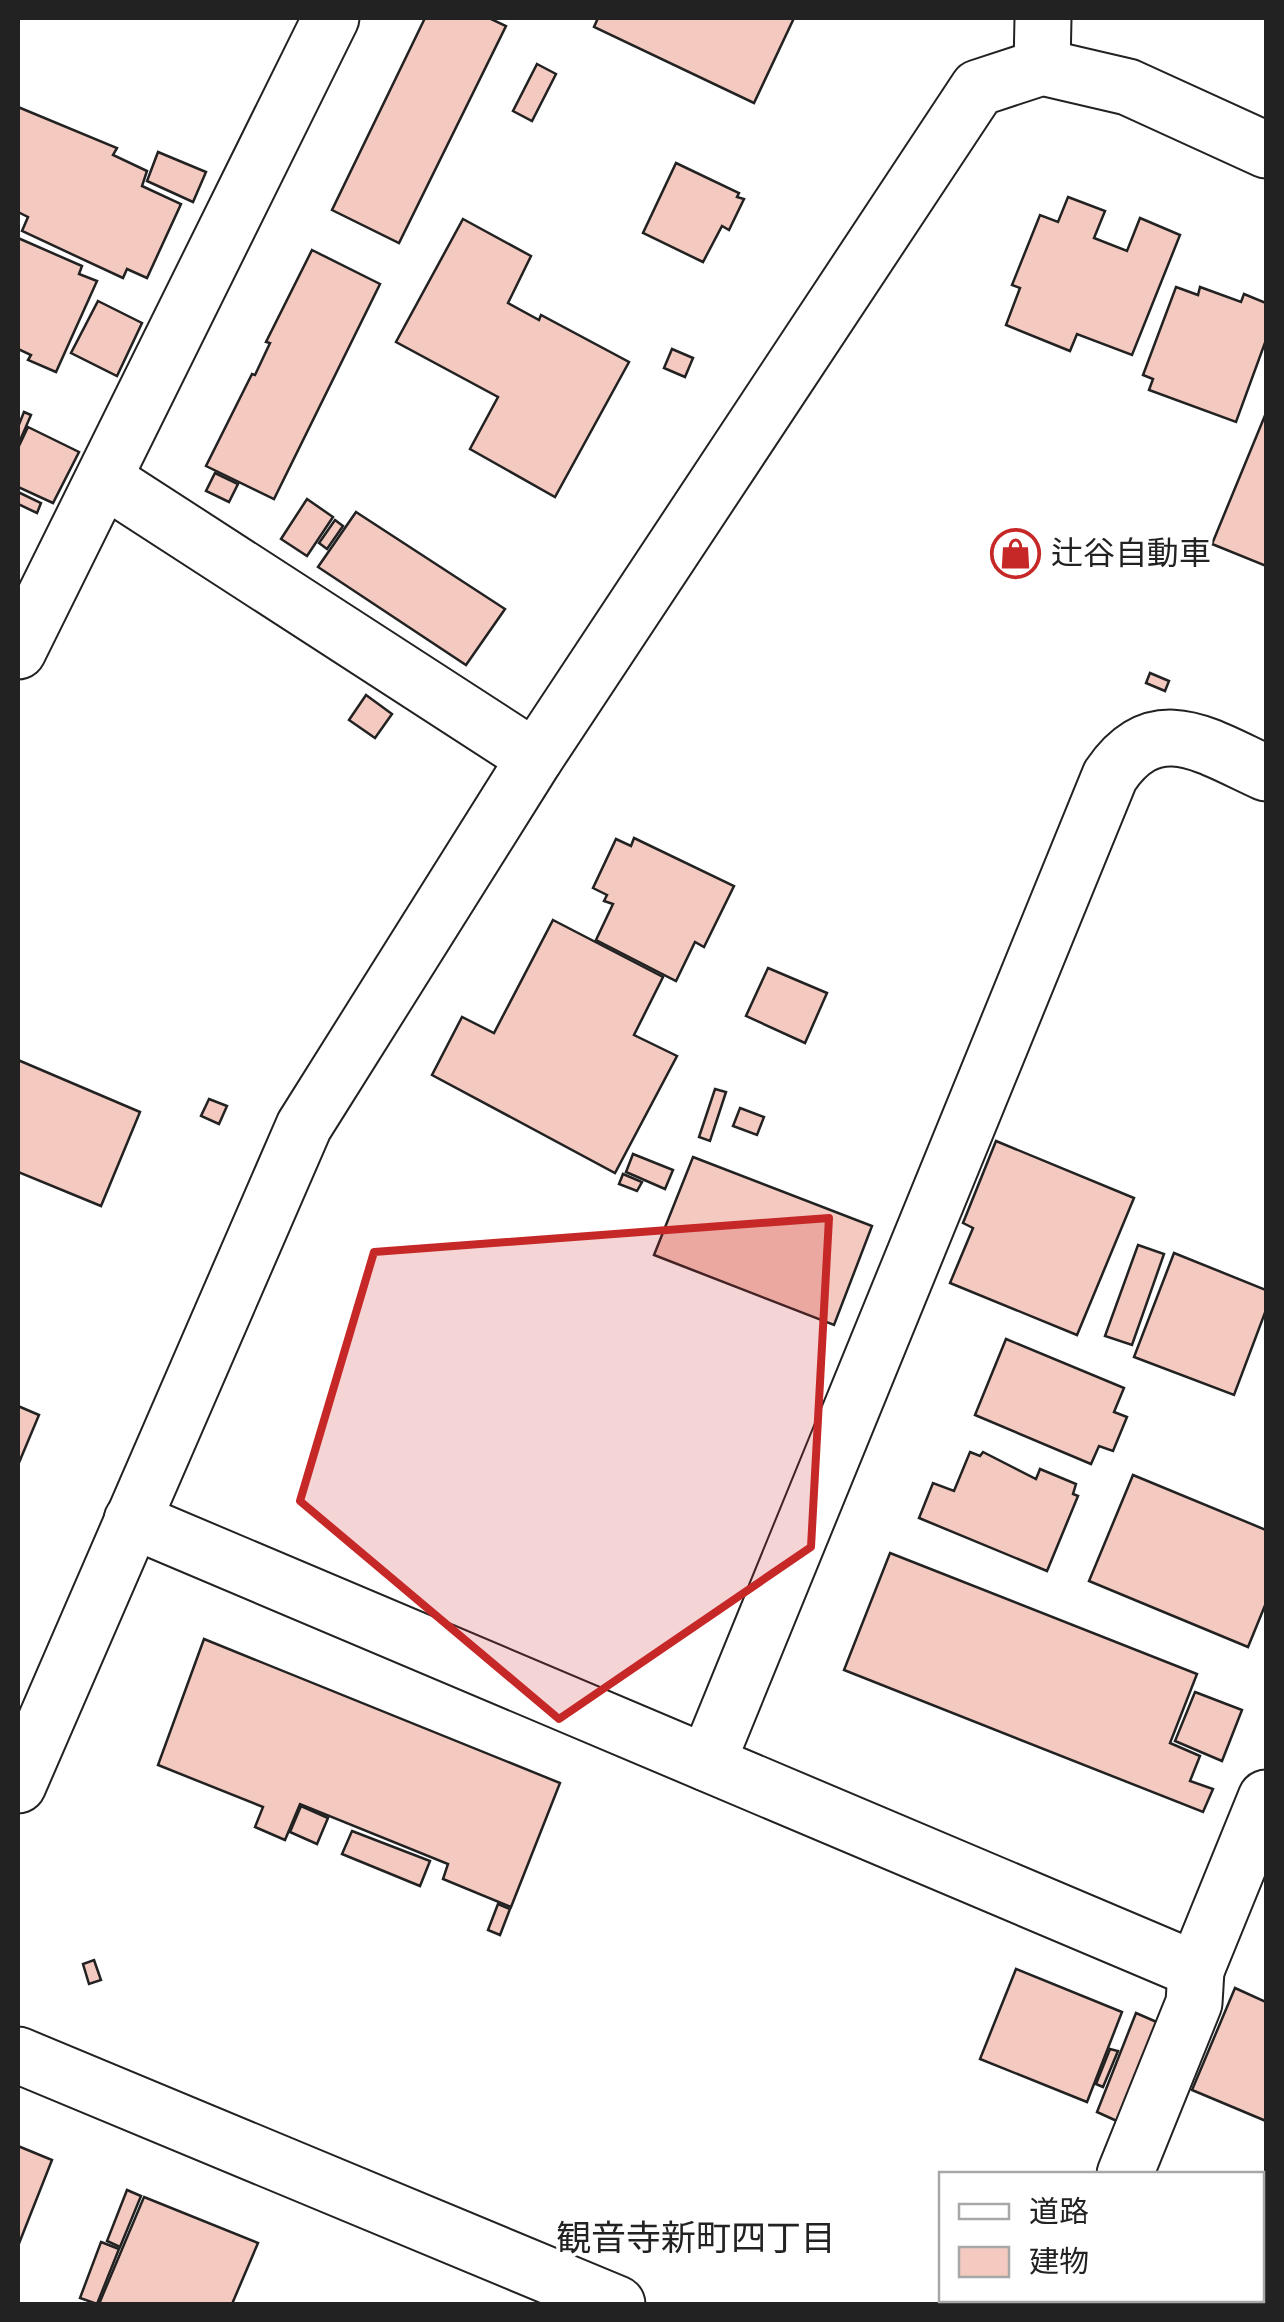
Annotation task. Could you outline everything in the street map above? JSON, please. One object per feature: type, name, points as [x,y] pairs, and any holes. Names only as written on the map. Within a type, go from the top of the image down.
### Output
[{"type":"street","points":[[18,651],[332,18]]},
{"type":"street","points":[[18,1785],[304,1126],[535,758],[978,88],[1042,42],[1128,87],[1266,150]]},
{"type":"street","points":[[104,479],[535,758]]},
{"type":"street","points":[[707,1763],[1110,776],[1137,746],[1152,738],[1172,737],[1191,740],[1266,773]]},
{"type":"street","points":[[132,1520],[1196,1970]]},
{"type":"street","points":[[1126,2172],[1194,2002],[1196,1970],[1266,1798]]},
{"type":"street","points":[[18,2055],[617,2304]]},
{"type":"highlighted area","points":[[829,1218],[811,1547],[559,1719],[300,1501],[374,1252]]},
{"type":"building","points":[[425,18],[489,18],[506,26],[399,243],[332,210]]},
{"type":"building","points":[[598,18],[794,18],[754,103],[594,27]]},
{"type":"building","points":[[537,64],[556,74],[532,121],[513,111]]},
{"type":"building","points":[[18,107],[117,148],[113,155],[147,171],[142,186],[181,204],[147,278],[127,269],[123,278],[22,231],[28,217],[18,212]]},
{"type":"building","points":[[158,152],[206,172],[193,202],[147,181]]},
{"type":"building","points":[[676,163],[744,199],[729,230],[722,226],[703,262],[643,233]]},
{"type":"building","points":[[1068,197],[1105,211],[1094,238],[1127,251],[1140,218],[1180,235],[1132,355],[1077,334],[1070,351],[1006,325],[1020,288],[1012,285],[1040,215],[1058,222]]},
{"type":"building","points":[[463,219],[531,256],[508,303],[539,320],[541,315],[629,362],[555,497],[470,449],[498,397],[396,342]]},
{"type":"building","points":[[18,238],[82,266],[79,274],[97,281],[56,372],[28,360],[31,355],[18,349]]},
{"type":"building","points":[[312,250],[380,284],[274,499],[206,466],[252,374],[255,375],[270,343],[266,342]]},
{"type":"building","points":[[1176,287],[1198,295],[1200,287],[1241,302],[1244,294],[1266,303],[1266,340],[1236,422],[1149,390],[1153,379],[1143,375]]},
{"type":"building","points":[[98,301],[142,323],[117,376],[71,353]]},
{"type":"building","points":[[672,349],[693,358],[685,377],[664,368]]},
{"type":"building","points":[[24,412],[31,415],[18,445],[18,427]]},
{"type":"building","points":[[1266,413],[1266,566],[1212,544]]},
{"type":"building","points":[[28,427],[79,452],[53,503],[18,487],[18,448]]},
{"type":"building","points":[[215,473],[238,484],[229,502],[206,491]]},
{"type":"building","points":[[18,492],[41,503],[37,513],[18,504]]},
{"type":"building","points":[[307,499],[333,517],[307,556],[281,539]]},
{"type":"building","points":[[356,512],[505,609],[466,665],[318,567]]},
{"type":"building","points":[[335,520],[343,526],[327,549],[319,543]]},
{"type":"building","points":[[1150,673],[1169,681],[1165,691],[1146,683]]},
{"type":"building","points":[[366,695],[392,714],[375,738],[349,720]]},
{"type":"building","points":[[634,838],[734,886],[704,947],[695,942],[676,981],[596,940],[613,904],[604,901],[607,895],[593,888],[616,839],[631,846]]},
{"type":"building","points":[[553,920],[663,977],[634,1035],[677,1056],[615,1173],[432,1075],[462,1017],[494,1033]]},
{"type":"building","points":[[768,968],[827,993],[805,1043],[746,1016]]},
{"type":"building","points":[[18,1060],[140,1112],[101,1206],[18,1172]]},
{"type":"building","points":[[715,1089],[726,1092],[710,1141],[699,1137]]},
{"type":"building","points":[[209,1099],[227,1106],[219,1124],[201,1116]]},
{"type":"building","points":[[740,1108],[764,1117],[757,1135],[733,1126]]},
{"type":"building","points":[[996,1141],[1134,1198],[1077,1335],[950,1283],[973,1228],[963,1223]]},
{"type":"building","points":[[633,1154],[673,1170],[665,1189],[626,1172]]},
{"type":"building","points":[[693,1157],[872,1226],[834,1325],[654,1255]]},
{"type":"building","points":[[623,1174],[642,1182],[637,1191],[619,1184]]},
{"type":"building","points":[[1138,1245],[1164,1254],[1132,1345],[1105,1336]]},
{"type":"building","points":[[1174,1253],[1266,1290],[1266,1310],[1234,1395],[1134,1357]]},
{"type":"building","points":[[1006,1339],[1124,1388],[1114,1412],[1127,1417],[1113,1451],[1099,1446],[1091,1464],[975,1415]]},
{"type":"building","points":[[18,1406],[39,1415],[18,1465]]},
{"type":"building","points":[[970,1452],[980,1456],[983,1452],[1036,1479],[1040,1469],[1076,1484],[1073,1494],[1078,1496],[1047,1571],[919,1518],[933,1483],[954,1491]]},
{"type":"building","points":[[1133,1475],[1266,1530],[1266,1603],[1248,1647],[1089,1581]]},
{"type":"building","points":[[890,1553],[1197,1674],[1170,1743],[1200,1756],[1190,1781],[1213,1789],[1203,1812],[844,1670]]},
{"type":"building","points":[[204,1639],[560,1783],[511,1907],[443,1879],[448,1864],[300,1804],[285,1840],[255,1827],[263,1807],[158,1765]]},
{"type":"building","points":[[1195,1692],[1242,1710],[1222,1761],[1175,1741]]},
{"type":"building","points":[[301,1806],[328,1818],[317,1844],[290,1832]]},
{"type":"building","points":[[352,1831],[430,1861],[420,1886],[342,1854]]},
{"type":"building","points":[[498,1904],[510,1909],[500,1935],[488,1930]]},
{"type":"building","points":[[94,1960],[101,1980],[89,1984],[83,1964]]},
{"type":"building","points":[[1016,1969],[1122,2012],[1087,2102],[980,2059]]},
{"type":"building","points":[[1235,1988],[1266,2002],[1266,2121],[1192,2090]]},
{"type":"building","points":[[1136,2013],[1159,2023],[1119,2122],[1097,2112]]},
{"type":"building","points":[[1110,2049],[1118,2051],[1103,2087],[1096,2084]]},
{"type":"building","points":[[18,2146],[52,2160],[18,2246]]},
{"type":"building","points":[[127,2190],[141,2196],[120,2247],[107,2241]]},
{"type":"building","points":[[144,2197],[258,2243],[232,2304],[99,2304]]},
{"type":"building","points":[[101,2242],[119,2249],[97,2304],[80,2298]]},
{"type":"building","points":[[1266,2269],[1266,2304],[1127,2304],[1264,2302]]},
{"type":"place","name":"辻谷自動車","points":[[1016,553]]},
{"type":"district","name":"観音寺新町四丁目","points":[[696,2238]]}]
